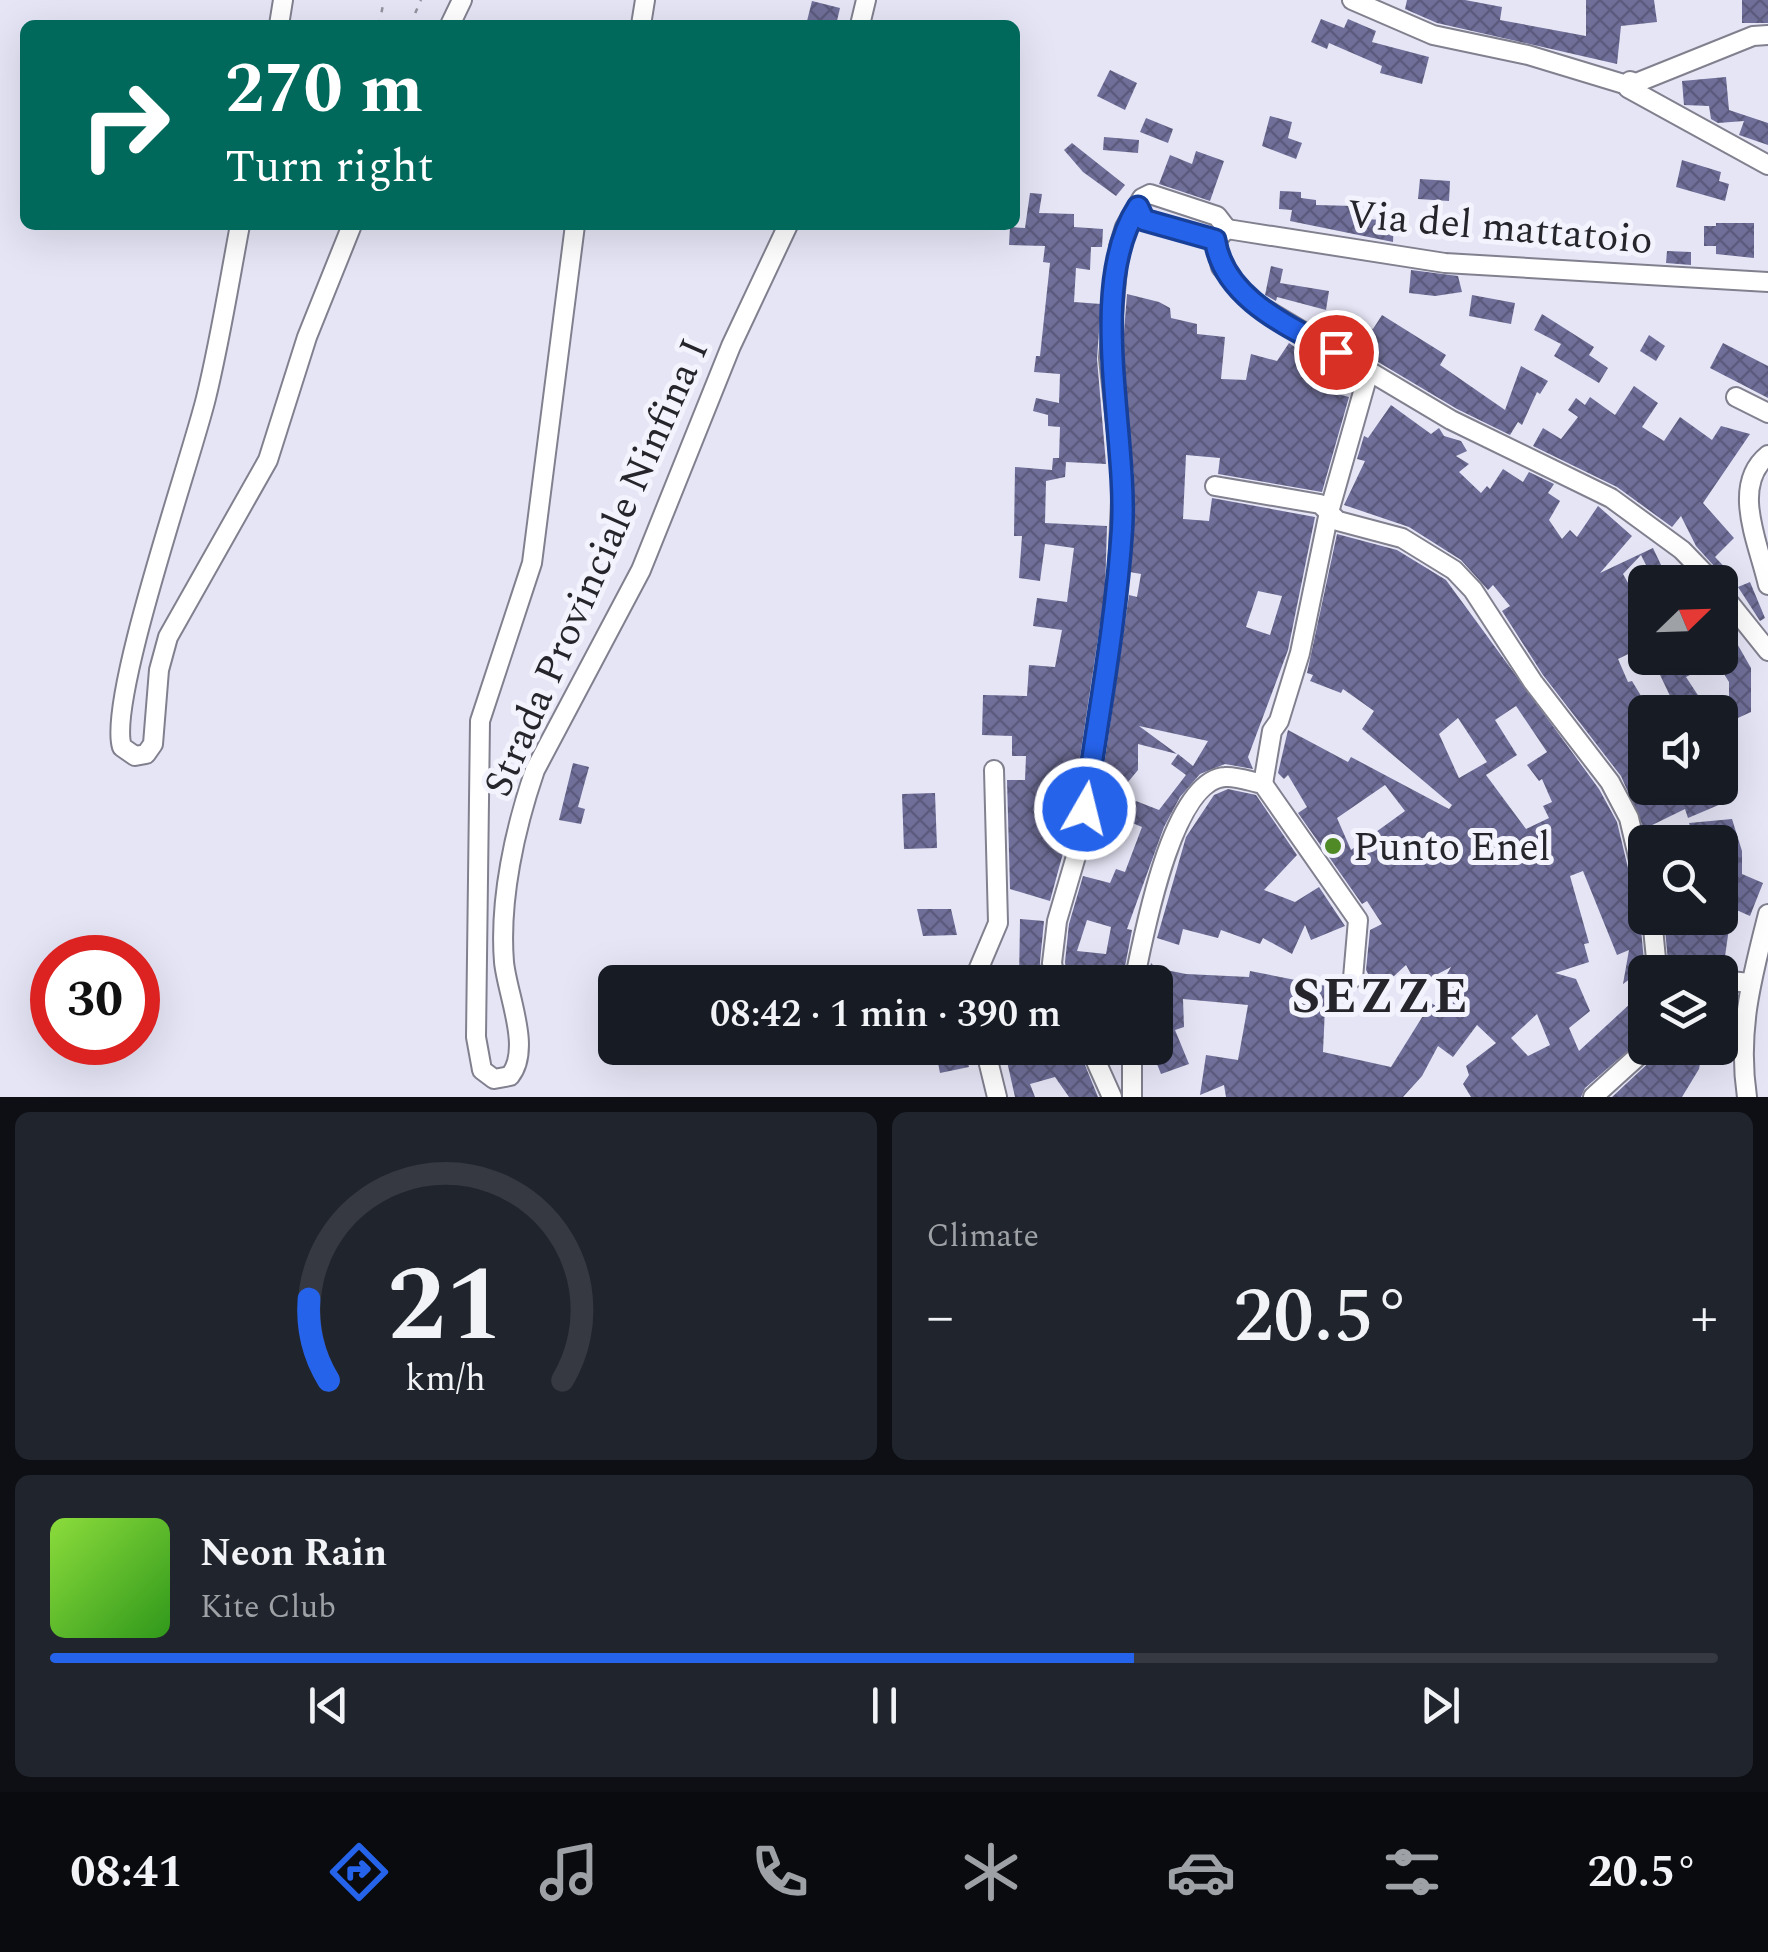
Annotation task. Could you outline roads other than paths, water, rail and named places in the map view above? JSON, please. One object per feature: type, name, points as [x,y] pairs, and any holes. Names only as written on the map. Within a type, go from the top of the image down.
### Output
[{"type":"street","points":[[1352,0],[1433,34],[1528,55],[1633,86],[1768,165]]},
{"type":"street","points":[[1633,86],[1754,36],[1768,35]]},
{"type":"street","points":[[1052,965],[1057,922],[1079,846],[1117,593],[1122,478],[1110,358],[1119,247],[1142,198],[1158,193],[1217,216],[1221,268],[1252,302],[1494,443],[1611,498],[1697,565]]},
{"type":"street","name":"Via del mattatoio","points":[[1138,207],[1144,220],[1221,235],[1445,263],[1768,282]]},
{"type":"street","points":[[239,230],[206,398],[137,640],[120,722],[120,742],[135,756],[146,754],[152,744],[159,670],[168,637],[268,460],[307,337],[350,230]]},
{"type":"street","name":"Strada Provinciale Ninfina I","points":[[574,230],[532,563],[480,721],[476,1037],[482,1070],[494,1079],[510,1076],[519,1057],[504,941],[512,858],[525,798],[536,770],[634,586],[731,346],[786,230]]},
{"type":"street","points":[[1263,784],[1272,731],[1280,721],[1313,603],[1328,512],[1369,370]]},
{"type":"street","points":[[1736,397],[1768,414]]},
{"type":"street","points":[[1768,455],[1752,472],[1748,496],[1768,585]]},
{"type":"street","points":[[1215,486],[1320,504],[1338,521],[1402,538],[1454,570],[1473,590],[1533,682],[1610,782],[1632,825]]},
{"type":"street","points":[[1738,614],[1768,652]]},
{"type":"street","points":[[980,965],[998,923],[994,770]]},
{"type":"street","points":[[1138,965],[1149,910],[1179,818],[1210,784],[1224,776],[1263,784],[1358,920],[1352,978]]},
{"type":"street","points":[[1747,1097],[1741,1037],[1768,914]]},
{"type":"street","points":[[1738,982],[1750,983]]},
{"type":"street","points":[[989,1065],[997,1097]]},
{"type":"street","points":[[1098,1065],[1112,1097]]},
{"type":"street","points":[[1132,1065],[1132,1097]]},
{"type":"street","points":[[1593,1097],[1628,1065]]},
{"type":"place","name":"Punto Enel","points":[[1333,846]]},
{"type":"district","name":"SEZZE","points":[[1381,994]]}]
